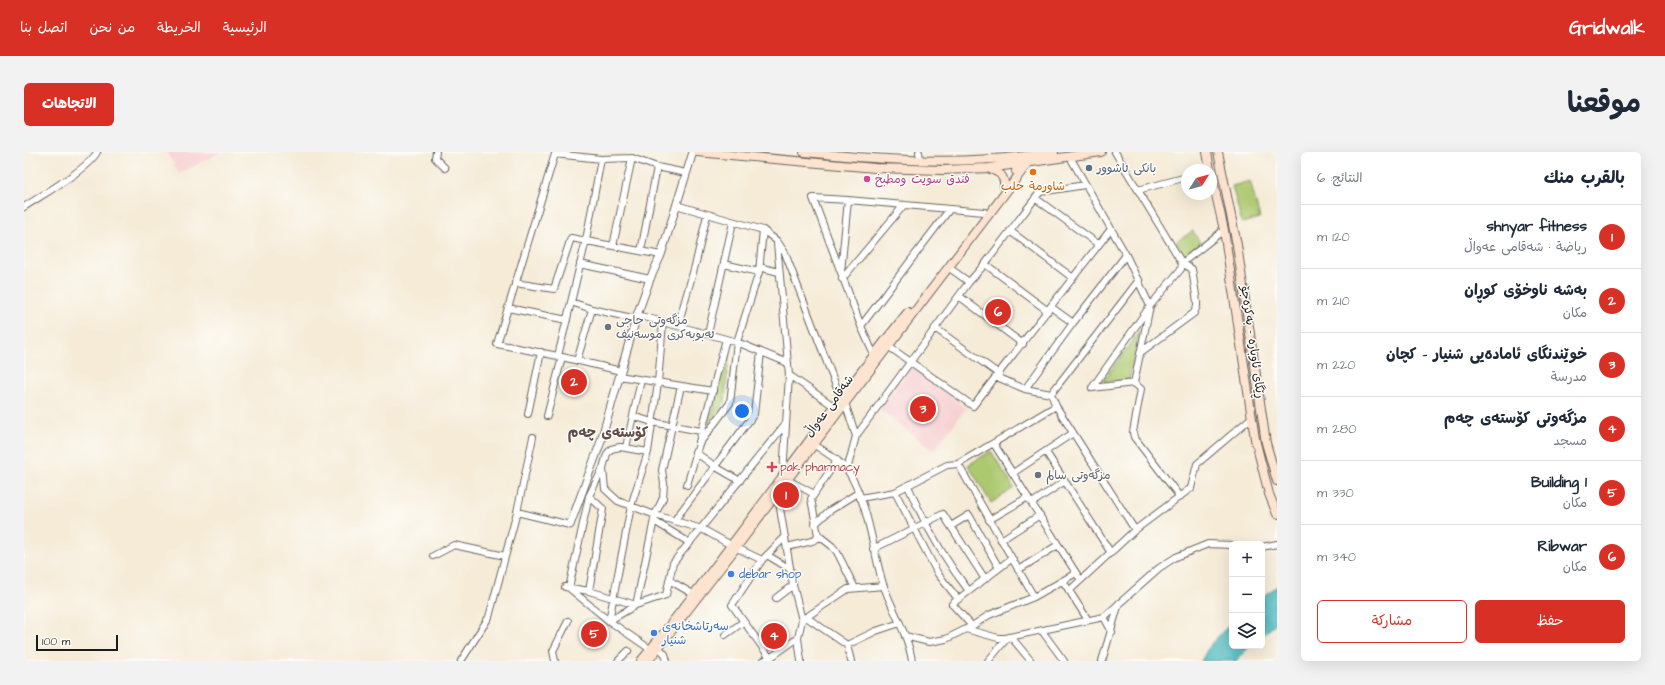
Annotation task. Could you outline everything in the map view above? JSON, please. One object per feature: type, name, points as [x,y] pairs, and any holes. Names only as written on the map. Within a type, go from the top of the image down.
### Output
[{"type":"main road","points":[[697,152],[875,168],[943,170],[990,168],[1007,159]]},
{"type":"main road","points":[[804,152],[852,154],[874,159],[919,156],[975,161],[1070,158],[1101,152]]},
{"type":"main road","points":[[1024,160],[1054,152]]},
{"type":"main road","name":"ڕێگای ئاوبارە - بەکرەجۆ","points":[[1207,152],[1210,164]]},
{"type":"main road","name":"ڕێگای ئاوبارە - بەکرەجۆ","points":[[1218,152],[1237,245],[1266,443],[1277,481]]},
{"type":"main road","name":"شەقامی عەواڵ","points":[[785,478],[815,445],[874,355],[1024,160]]},
{"type":"main road","name":"شەقامی عەواڵ","points":[[648,661],[777,489],[835,407],[843,401],[888,346],[948,268],[1024,160]]},
{"type":"main road","points":[[990,168],[1002,176],[1004,186]]},
{"type":"main road","name":"ڕێگای ئاوبارە - بەکرەجۆ","points":[[1217,198],[1224,230],[1260,465],[1277,514]]},
{"type":"main road","name":"شەقامی عەواڵ","points":[[641,661],[693,594],[734,546]]},
{"type":"street","points":[[24,207],[57,186],[90,161],[97,152]]},
{"type":"street","points":[[436,152],[434,158],[445,168]]},
{"type":"street","points":[[517,512],[570,525],[600,444],[637,317],[650,280],[661,255],[693,152]]},
{"type":"street","points":[[1115,152],[1182,263],[1192,269],[1197,302],[1194,313],[1141,352]]},
{"type":"street","points":[[686,173],[657,167],[632,158],[601,159],[555,154],[496,344],[560,356],[640,380],[713,391]]},
{"type":"street","points":[[613,246],[632,158]]},
{"type":"street","points":[[1070,158],[1126,255],[1150,306],[1134,383]]},
{"type":"street","points":[[547,416],[566,320],[586,240],[601,159]]},
{"type":"street","points":[[641,251],[657,167]]},
{"type":"street","points":[[1138,190],[1181,179]]},
{"type":"street","points":[[847,470],[856,436],[969,282],[985,264],[1040,192],[1085,185]]},
{"type":"street","points":[[874,355],[861,326],[813,198],[984,212]]},
{"type":"street","points":[[1035,198],[1098,244]]},
{"type":"street","points":[[842,276],[848,200]]},
{"type":"street","points":[[676,205],[763,230],[776,241],[784,253],[856,436]]},
{"type":"street","points":[[842,276],[904,205]]},
{"type":"street","points":[[861,326],[949,210]]},
{"type":"street","points":[[678,326],[696,262],[707,215]]},
{"type":"street","points":[[708,334],[733,222]]},
{"type":"street","points":[[888,346],[973,406],[1023,344],[1098,244],[1111,229]]},
{"type":"street","points":[[698,444],[730,403],[737,342],[759,270],[763,230]]},
{"type":"street","points":[[1182,263],[1224,230]]},
{"type":"street","points":[[1010,232],[1073,278]]},
{"type":"street","points":[[515,283],[554,289],[571,238],[661,255]]},
{"type":"street","points":[[776,241],[789,375],[785,478],[814,494]]},
{"type":"street","points":[[1025,389],[1073,323],[1126,255]]},
{"type":"street","points":[[1180,497],[1134,437],[1133,432],[1141,388],[1134,383],[1092,388],[1150,306],[1182,269],[1182,263]]},
{"type":"street","points":[[580,264],[650,280]]},
{"type":"street","points":[[724,264],[779,272]]},
{"type":"street","points":[[985,264],[1049,309],[1073,323]]},
{"type":"street","points":[[948,268],[969,282]]},
{"type":"street","points":[[1051,394],[1139,280]]},
{"type":"street","points":[[959,296],[1023,344]]},
{"type":"street","points":[[571,302],[592,309],[663,322],[737,342],[788,363]]},
{"type":"street","points":[[508,308],[566,320]]},
{"type":"street","points":[[577,361],[592,309]]},
{"type":"street","points":[[609,621],[631,506],[648,452],[658,383],[663,322]]},
{"type":"street","points":[[935,328],[998,375],[1025,389],[1051,394]]},
{"type":"street","points":[[687,485],[726,339]]},
{"type":"street","points":[[528,414],[541,352]]},
{"type":"street","points":[[674,521],[716,467],[754,414],[761,352]]},
{"type":"street","points":[[789,375],[835,407]]},
{"type":"street","points":[[626,447],[640,380]]},
{"type":"street","points":[[636,605],[654,518],[663,498],[664,484],[662,470],[681,386]]},
{"type":"street","points":[[1051,394],[1056,406],[1135,530]]},
{"type":"street","points":[[815,524],[828,511],[859,496],[895,492],[947,465],[958,464],[1056,406]]},
{"type":"street","points":[[633,416],[652,422],[701,431]]},
{"type":"street","points":[[1069,591],[1135,530],[1180,497],[1192,486],[1197,464],[1252,418]]},
{"type":"street","points":[[609,621],[636,605],[666,595],[673,563],[702,529],[786,423]]},
{"type":"street","points":[[1013,473],[1073,433]]},
{"type":"street","points":[[460,661],[489,617],[517,512],[533,437]]},
{"type":"street","points":[[994,444],[1081,580]]},
{"type":"street","points":[[815,445],[837,460],[847,470],[859,496],[884,586],[905,636],[912,661]]},
{"type":"street","points":[[567,587],[589,496],[603,468],[609,451],[615,448],[626,447],[648,452]]},
{"type":"street","points":[[695,452],[716,467],[740,481]]},
{"type":"street","points":[[1046,452],[1111,553]]},
{"type":"street","points":[[837,460],[811,499],[817,532],[820,537],[837,552],[854,588]]},
{"type":"street","points":[[958,464],[1034,596]]},
{"type":"street","points":[[603,468],[604,483],[608,492],[618,501],[654,518],[690,543]]},
{"type":"street","points":[[1032,503],[1065,481]]},
{"type":"street","points":[[908,486],[926,523],[954,571],[969,590]]},
{"type":"street","points":[[777,489],[793,584],[804,618],[798,638],[801,661]]},
{"type":"street","points":[[895,492],[938,574],[958,599]]},
{"type":"street","points":[[589,496],[603,509],[589,591]]},
{"type":"street","points":[[989,520],[1028,497]]},
{"type":"street","points":[[873,549],[943,514],[984,579]]},
{"type":"street","points":[[950,526],[969,514],[998,568]]},
{"type":"street","points":[[1001,540],[1040,515]]},
{"type":"street","points":[[654,518],[674,521],[702,529],[734,546],[790,569]]},
{"type":"street","points":[[770,658],[732,605],[765,558],[785,537]]},
{"type":"street","points":[[787,547],[812,541],[820,537]]},
{"type":"street","points":[[1011,558],[952,604],[969,628],[998,638],[1042,631],[1104,617],[1159,568],[1176,557],[1208,544],[1229,545]]},
{"type":"street","points":[[1265,546],[1277,544]]},
{"type":"street","points":[[434,556],[454,545],[505,556]]},
{"type":"street","points":[[1018,570],[1058,545]]},
{"type":"street","points":[[905,636],[929,642],[936,642],[946,639],[969,628],[989,615],[1034,596],[1076,573]]},
{"type":"street","points":[[669,580],[693,594]]},
{"type":"street","points":[[1063,581],[1088,620]]},
{"type":"street","points":[[776,598],[793,584]]},
{"type":"street","points":[[804,618],[848,589],[884,586]]},
{"type":"street","points":[[567,587],[589,591],[636,605]]},
{"type":"street","points":[[567,587],[609,621],[650,650]]},
{"type":"street","points":[[1102,661],[1112,632],[1119,603]]},
{"type":"street","points":[[1104,617],[1112,632]]},
{"type":"street","points":[[804,618],[847,645],[851,661]]},
{"type":"street","points":[[555,661],[553,651],[568,621]]},
{"type":"street","points":[[725,635],[743,622]]},
{"type":"street","points":[[847,645],[876,631],[900,623]]},
{"type":"street","points":[[1042,631],[1064,661]]},
{"type":"street","points":[[988,661],[1010,637]]},
{"type":"street","points":[[1010,637],[1031,661]]},
{"type":"street","points":[[763,661],[770,658],[798,638]]},
{"type":"street","points":[[659,648],[665,654],[667,661]]},
{"type":"street","points":[[618,661],[628,650]]},
{"type":"shaded area","points":[[167,152],[221,152],[179,174]]},
{"type":"shaded area","points":[[912,367],[966,408],[934,451],[879,409]]},
{"type":"green space","points":[[1250,181],[1260,218],[1242,223],[1232,186]]},
{"type":"green space","points":[[1193,231],[1201,244],[1184,255],[1176,242]]},
{"type":"green space","points":[[1140,330],[1129,380],[1102,382]]},
{"type":"green space","points":[[729,351],[725,402],[707,427]]},
{"type":"green space","points":[[991,451],[1014,488],[991,503],[968,465]]},
{"type":"water","points":[[1277,586],[1277,623],[1265,633],[1265,613],[1265,595]]},
{"type":"water","points":[[1229,625],[1229,649],[1247,649],[1236,661],[1201,661],[1210,645]]},
{"type":"place","name":"بانکی ئاشوور","points":[[1089,168]]},
{"type":"place","name":"شاورمة حلب","points":[[1033,172]]},
{"type":"place","name":"فندق سويت ومطبخ","points":[[867,179]]},
{"type":"place","name":"Ribwar","points":[[998,312]]},
{"type":"place","name":"مزگەوتی حاجی ئەبوبەکری موسەنیف","points":[[608,327]]},
{"type":"place","name":"بەشە ناوخۆی کوڕان","points":[[574,382]]},
{"type":"place","name":"خوێندنگای ئامادەیی شنیار - کچان","points":[[923,409]]},
{"type":"place","name":"pak pharmacy","points":[[772,467]]},
{"type":"place","name":"مزگەوتی سالم","points":[[1038,475]]},
{"type":"place","name":"shnyar fitness","points":[[786,495]]},
{"type":"place","name":"debar shop","points":[[731,574]]},
{"type":"place","name":"سەرتاشخانەی شنیار","points":[[654,633]]},
{"type":"place","name":"Building 1","points":[[594,634]]},
{"type":"place","name":"مزگه‌وتی کۆستەی چەم","points":[[774,636]]},
{"type":"district","name":"کۆستەی چەم","points":[[608,432]]}]
